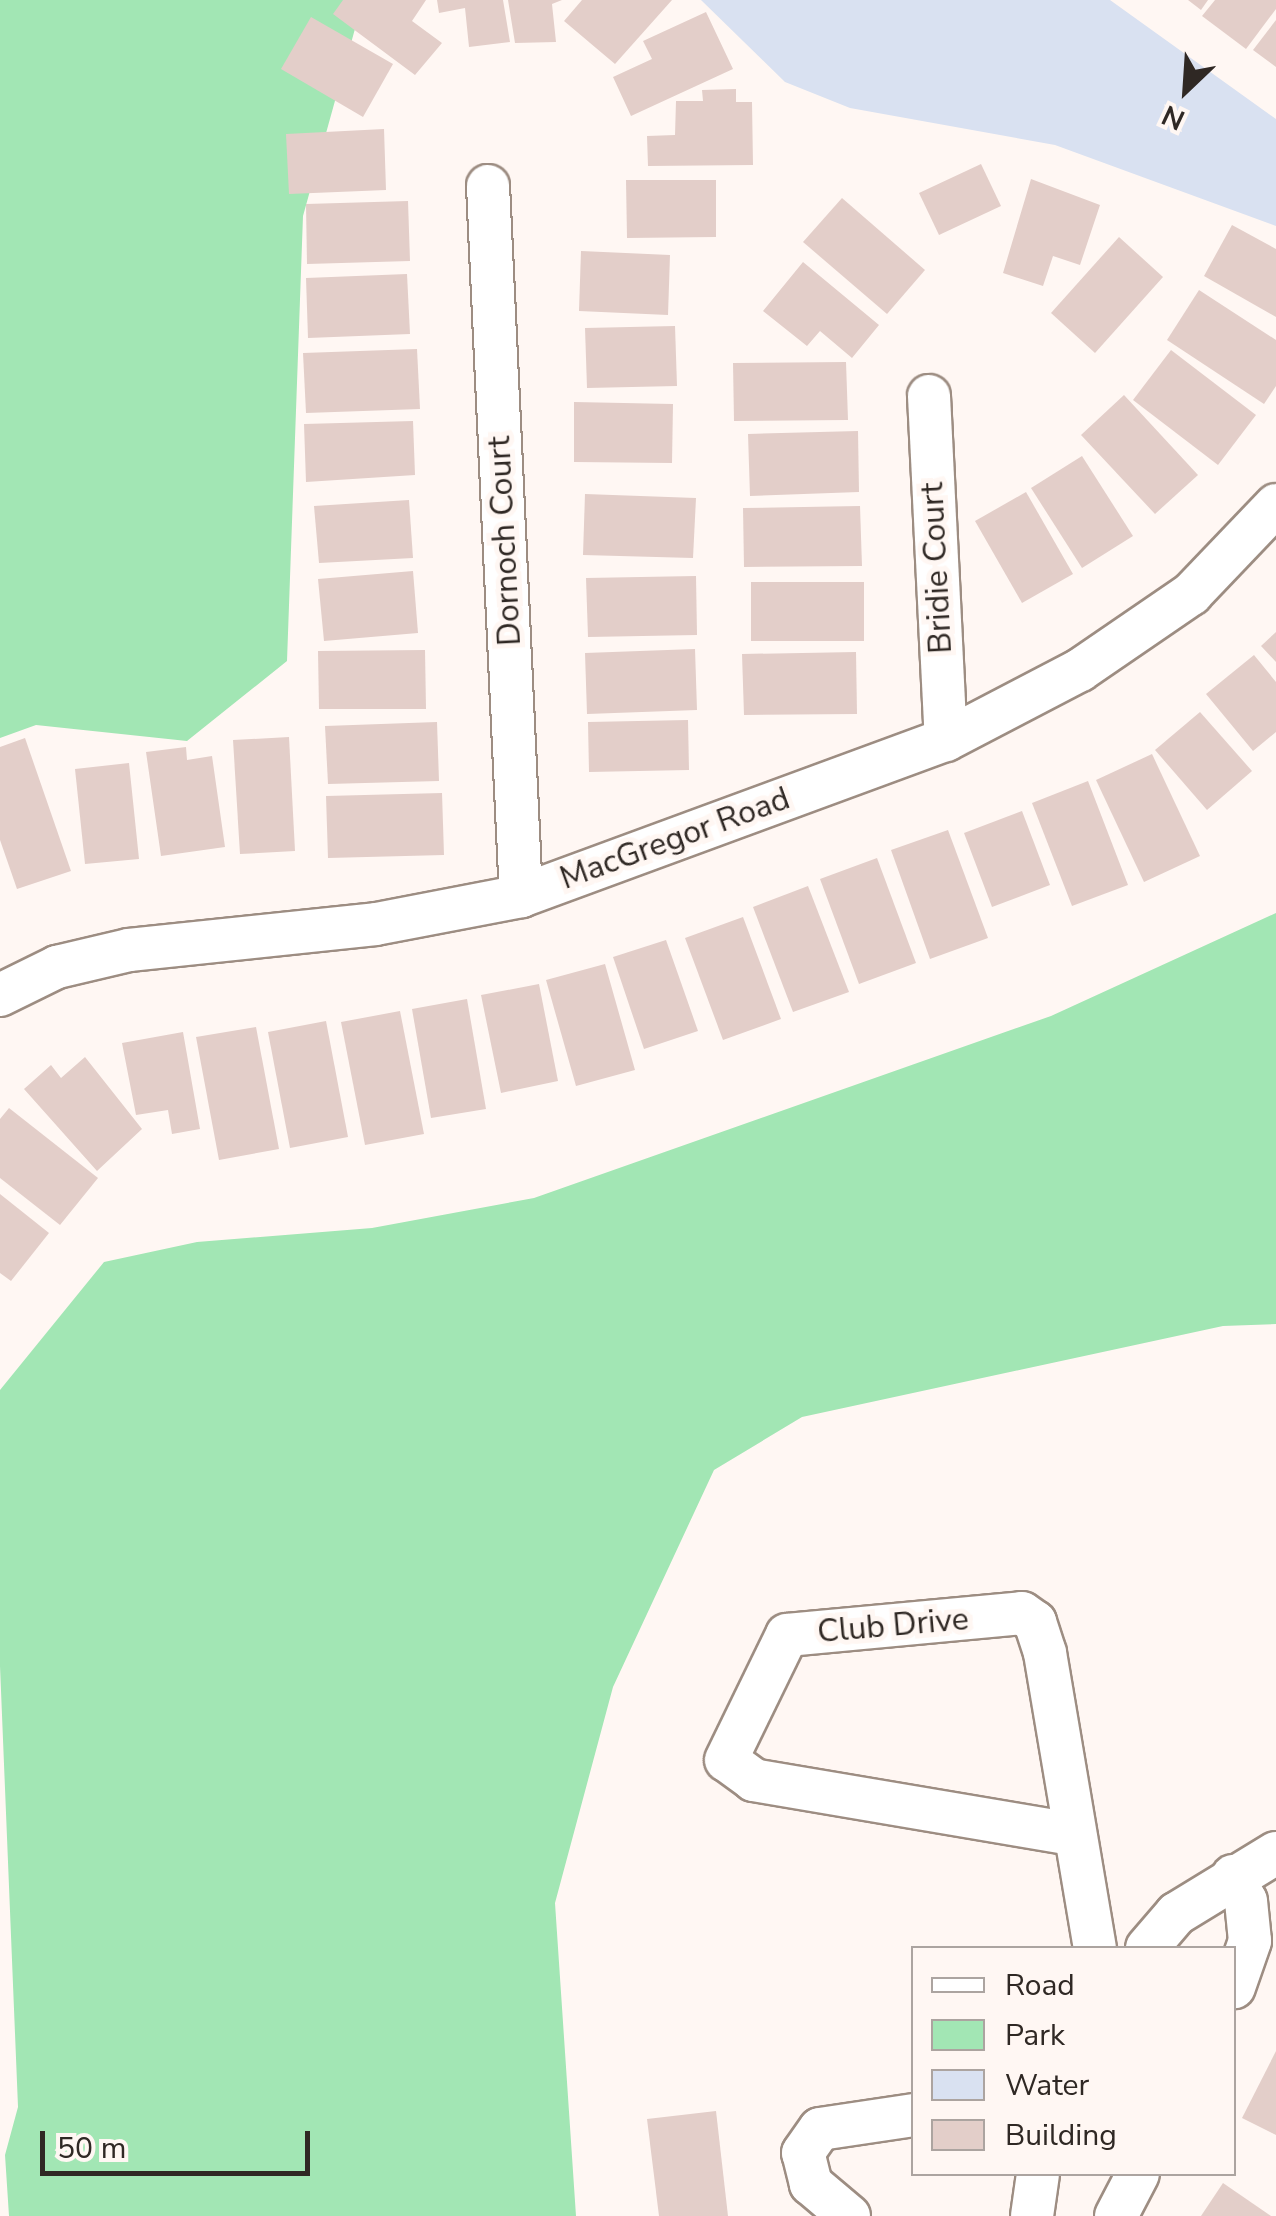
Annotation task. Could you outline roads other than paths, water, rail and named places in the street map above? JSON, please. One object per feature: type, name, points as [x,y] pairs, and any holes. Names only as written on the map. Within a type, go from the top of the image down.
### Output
[{"type":"street","name":"Dornoch Court","points":[[488,186],[521,896]]},
{"type":"street","name":"Bridie Court","points":[[929,396],[946,740]]},
{"type":"street","name":"MacGregor Road","points":[[0,995],[58,967],[129,950],[376,924],[521,896],[946,740],[1080,670],[1191,594],[1276,505]]},
{"type":"street","name":"Club Drive","points":[[1072,1834],[754,1780],[726,1760],[788,1636],[1022,1613],[1035,1622],[1045,1654],[1072,1834],[1095,1946]]},
{"type":"street","points":[[1148,1946],[1176,1914],[1276,1852]]},
{"type":"street","points":[[1233,1876],[1246,1901],[1250,1941],[1236,1981]]},
{"type":"street","points":[[849,2216],[811,2184],[803,2153],[820,2129],[911,2115]]},
{"type":"street","points":[[1032,2216],[1038,2176]]},
{"type":"street","points":[[1116,2216],[1137,2176]]},
{"type":"water","points":[[701,0],[1110,0],[1276,119],[1276,226],[1055,145],[850,108],[785,82]]}]
